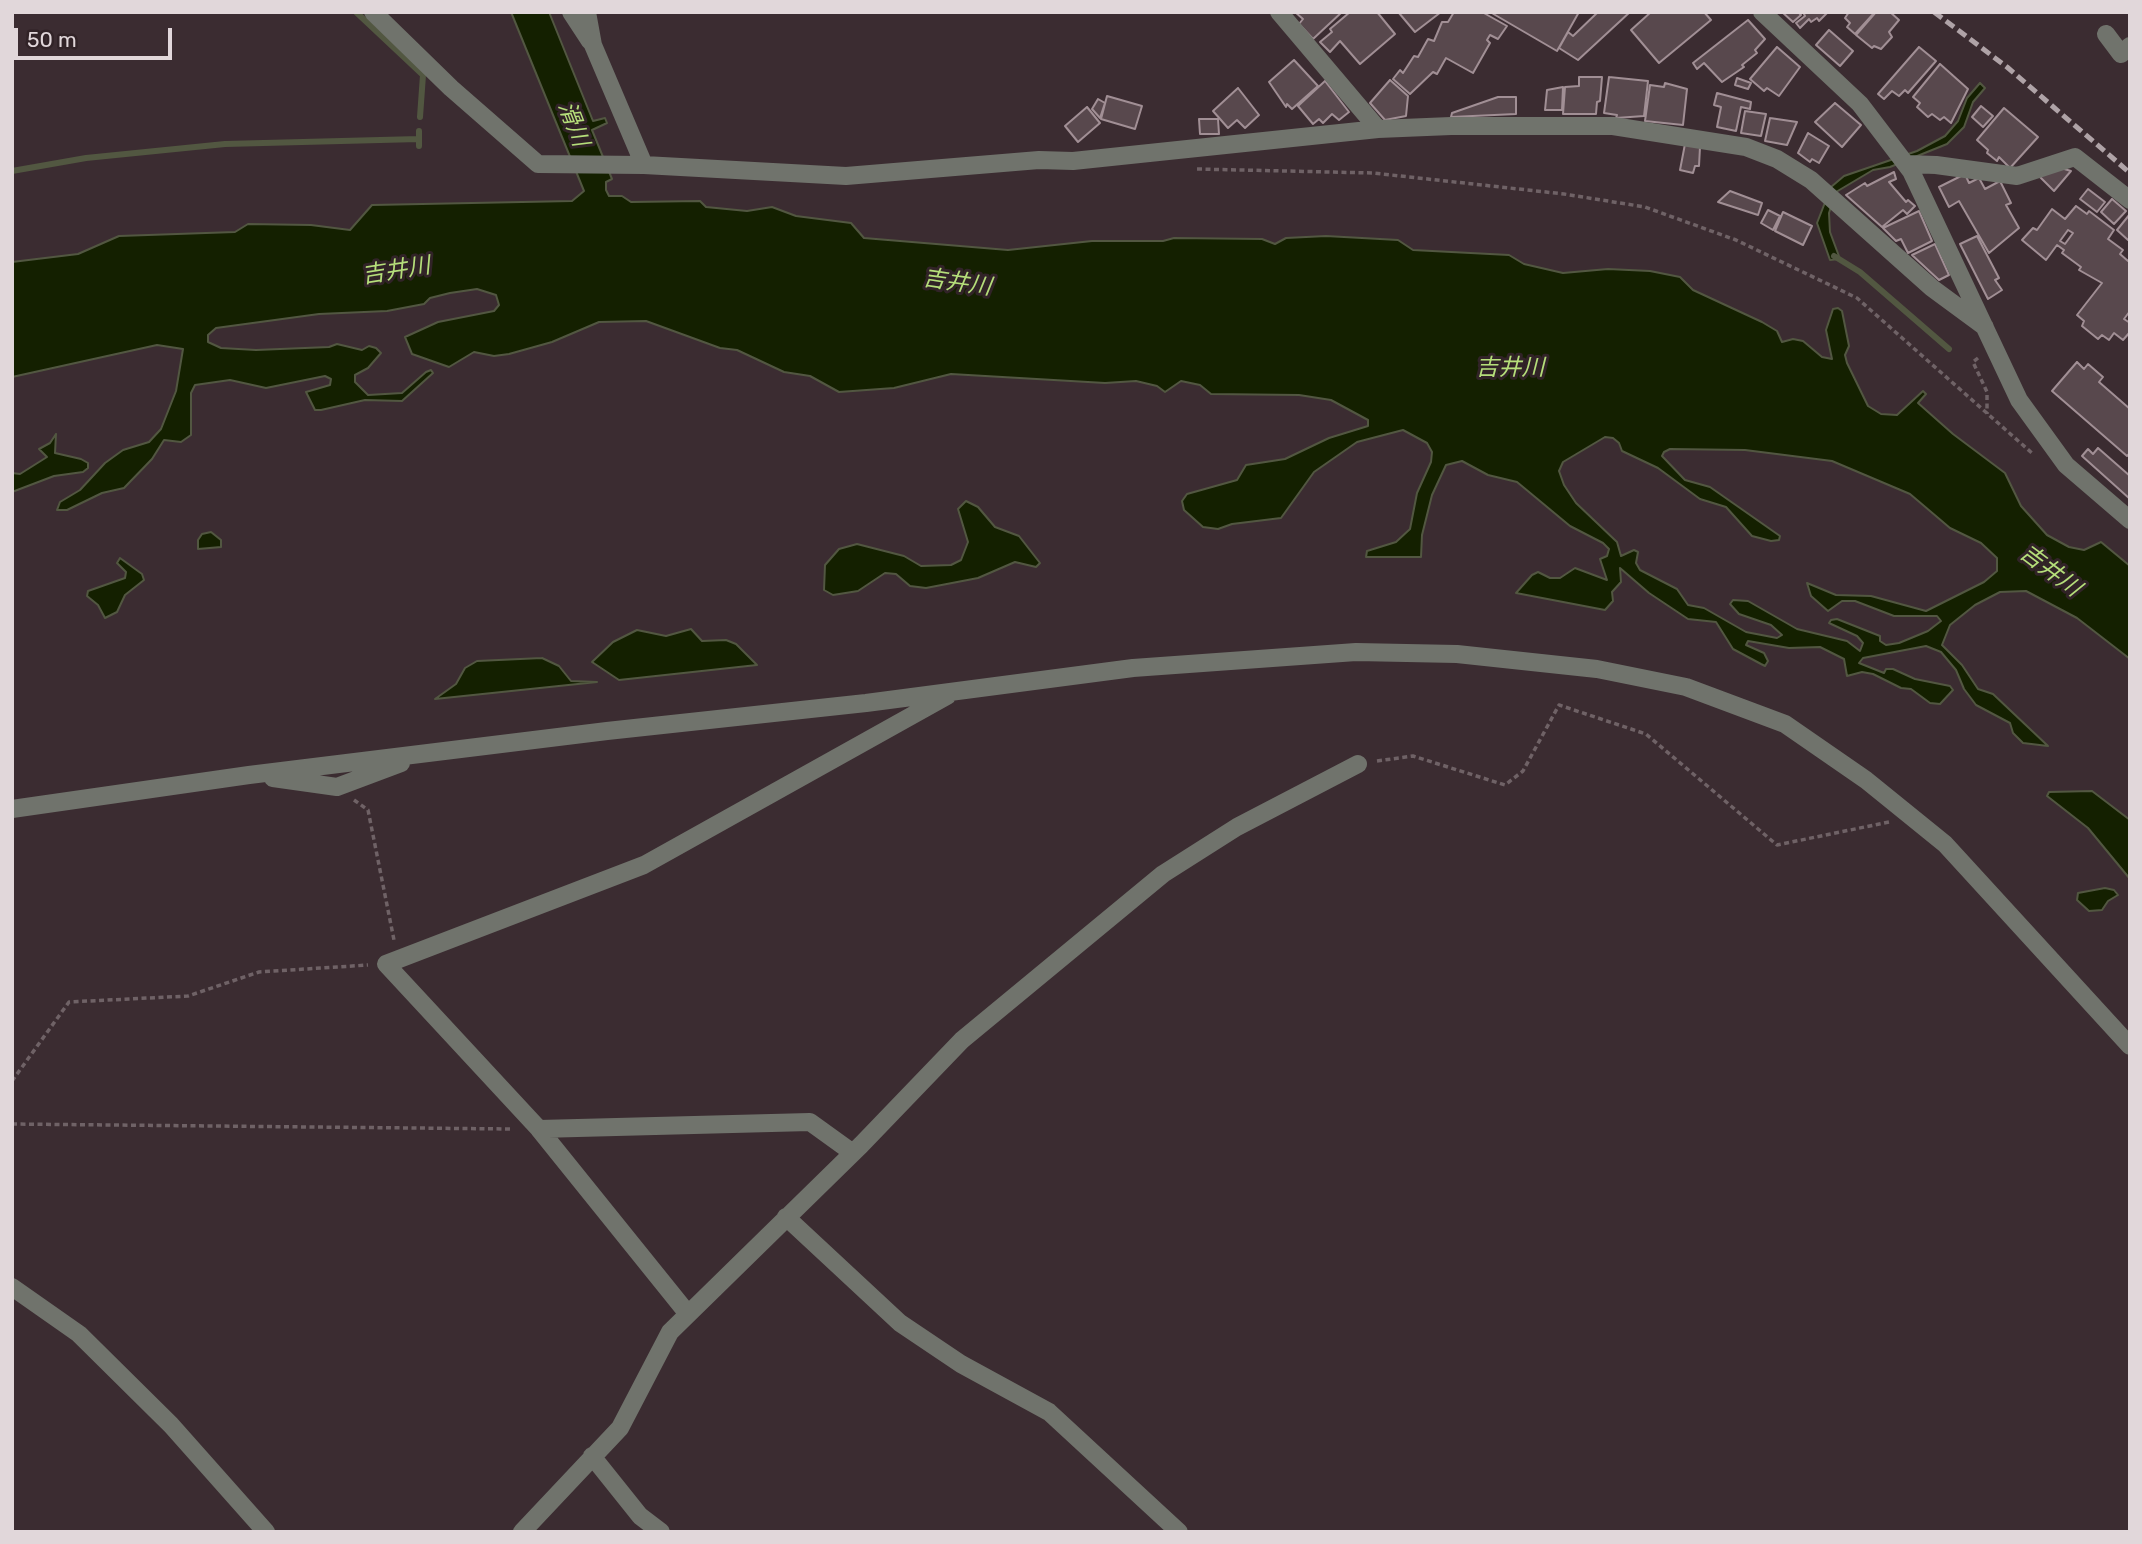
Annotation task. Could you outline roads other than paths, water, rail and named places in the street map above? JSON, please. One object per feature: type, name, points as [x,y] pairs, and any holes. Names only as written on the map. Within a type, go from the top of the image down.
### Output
[{"type":"street","points":[[373,12],[450,88],[538,164],[644,165],[846,176],[1040,160],[1073,160],[1378,129],[1451,126],[1613,126],[1746,147],[1777,159],[1811,180],[1933,288],[1985,327]]},
{"type":"street","points":[[571,12],[593,45],[644,165]]},
{"type":"street","points":[[587,12],[593,45]]},
{"type":"street","points":[[1279,12],[1378,129]]},
{"type":"street","points":[[1762,12],[1860,104],[1906,164],[2019,400],[2066,465],[2130,520]]},
{"type":"street","points":[[2106,34],[2121,54],[2130,46]]},
{"type":"street","points":[[1906,164],[1937,165],[2017,176],[2075,157],[2130,200]]},
{"type":"street","points":[[12,809],[430,752],[1133,668],[1356,652],[1457,654],[1597,669],[1686,688],[1785,724],[1866,780],[1945,844],[2130,1046]]},
{"type":"street","points":[[688,1314],[539,1129],[392,961],[645,865],[956,691]]},
{"type":"street","points":[[249,775],[337,787],[430,752]]},
{"type":"street","points":[[522,1532],[620,1428],[670,1332],[853,1153],[962,1040],[1163,874],[1237,827],[1358,764]]},
{"type":"street","points":[[539,1129],[810,1122],[853,1153]]},
{"type":"street","points":[[786,1217],[900,1323],[961,1364],[1049,1412],[1179,1532]]},
{"type":"street","points":[[12,1287],[79,1334],[171,1425],[266,1532]]},
{"type":"street","points":[[592,1456],[640,1516],[661,1532]]},
{"type":"water","name":"吉井川","points":[[511,12],[549,12],[593,121],[605,118],[607,123],[592,130],[612,179],[606,182],[606,190],[609,196],[622,196],[631,202],[700,201],[706,207],[747,211],[772,207],[796,216],[851,223],[864,238],[1008,250],[1092,241],[1163,241],[1174,238],[1262,239],[1275,244],[1286,238],[1326,236],[1398,240],[1413,250],[1509,255],[1524,264],[1563,273],[1608,269],[1650,271],[1680,277],[1693,290],[1777,331],[1782,342],[1793,339],[1803,341],[1822,357],[1832,359],[1826,330],[1833,309],[1838,308],[1842,311],[1849,346],[1845,355],[1847,363],[1868,406],[1881,414],[1897,415],[1923,391],[1926,394],[1918,403],[1953,434],[2005,473],[2021,506],[2047,535],[2069,547],[2084,550],[2101,542],[2130,566],[2130,659],[2077,618],[2026,591],[2000,592],[1975,605],[1950,625],[1942,645],[1962,665],[1978,689],[1993,694],[2048,746],[2023,743],[2013,733],[2010,723],[1976,705],[1964,689],[1956,670],[1941,652],[1926,646],[1863,658],[1859,663],[1884,673],[1886,669],[1893,669],[1915,679],[1950,686],[1953,690],[1940,704],[1930,703],[1911,689],[1901,688],[1873,674],[1862,672],[1847,676],[1844,659],[1820,647],[1789,648],[1748,641],[1746,645],[1764,653],[1768,661],[1765,666],[1733,649],[1716,622],[1688,619],[1649,593],[1620,568],[1621,582],[1612,592],[1613,601],[1605,610],[1516,593],[1538,572],[1550,578],[1560,578],[1575,568],[1607,580],[1600,559],[1607,556],[1609,549],[1603,543],[1570,526],[1517,482],[1488,475],[1462,461],[1446,465],[1432,495],[1422,535],[1421,557],[1366,557],[1367,551],[1396,542],[1410,529],[1417,493],[1431,462],[1432,452],[1427,443],[1403,430],[1357,442],[1314,472],[1281,518],[1232,524],[1218,529],[1203,527],[1184,510],[1182,501],[1187,494],[1237,480],[1246,465],[1285,459],[1329,438],[1368,426],[1368,420],[1331,400],[1299,395],[1211,394],[1200,385],[1181,381],[1165,392],[1157,386],[1136,381],[1105,383],[951,374],[894,388],[839,392],[810,376],[784,372],[737,350],[720,348],[646,321],[599,322],[552,342],[509,354],[494,356],[474,352],[449,367],[412,354],[405,337],[438,322],[494,311],[499,305],[496,295],[477,289],[450,293],[430,298],[424,304],[387,311],[319,314],[216,328],[208,335],[208,342],[221,348],[256,350],[329,347],[337,344],[362,350],[369,346],[376,348],[381,353],[368,368],[355,375],[355,382],[368,395],[402,393],[426,372],[431,370],[433,373],[402,401],[365,400],[321,410],[315,410],[306,392],[330,385],[331,379],[325,376],[266,388],[230,380],[195,385],[191,393],[191,435],[181,442],[164,440],[152,459],[124,488],[102,493],[67,510],[57,510],[60,502],[80,490],[105,463],[123,450],[149,442],[161,429],[176,391],[183,349],[157,345],[12,377],[12,262],[78,254],[119,236],[235,232],[248,224],[311,225],[350,230],[372,205],[572,201],[584,191]],"holes":[[[1605,437],[1613,438],[1622,451],[1658,468],[1700,499],[1726,507],[1752,536],[1771,541],[1779,540],[1780,536],[1710,487],[1685,480],[1662,456],[1664,452],[1670,449],[1745,450],[1832,461],[1910,494],[1950,528],[1981,543],[1997,558],[1997,571],[1984,582],[1926,611],[1871,596],[1836,595],[1807,583],[1811,596],[1828,611],[1842,601],[1855,601],[1894,616],[1937,616],[1941,621],[1928,631],[1899,643],[1886,645],[1880,641],[1880,636],[1837,619],[1831,620],[1829,623],[1857,636],[1863,643],[1860,651],[1847,641],[1797,629],[1748,601],[1733,600],[1730,604],[1739,614],[1771,625],[1782,635],[1777,638],[1746,632],[1704,608],[1688,605],[1677,589],[1640,570],[1636,563],[1638,552],[1634,550],[1621,556],[1617,542],[1576,503],[1564,485],[1559,471],[1563,462]]]},
{"type":"water","points":[[1980,83],[1985,88],[1973,102],[1964,127],[1947,144],[1890,167],[1873,170],[1836,192],[1829,213],[1830,232],[1840,259],[1830,260],[1817,223],[1831,187],[1844,176],[1917,151],[1945,136],[1958,121],[1967,98]]},
{"type":"water","points":[[56,434],[55,453],[81,459],[88,463],[88,468],[83,472],[54,476],[12,492],[12,473],[20,474],[47,457],[39,449],[50,443]]},
{"type":"water","points":[[966,501],[978,507],[995,527],[1019,536],[1040,563],[1036,567],[1015,562],[978,578],[926,588],[910,586],[896,574],[885,573],[858,591],[833,595],[824,590],[825,565],[839,549],[857,544],[904,556],[921,566],[951,565],[961,560],[968,542],[958,509]]},
{"type":"water","points":[[211,532],[221,540],[221,547],[198,549],[198,540],[202,534]]},
{"type":"water","points":[[120,558],[142,574],[144,580],[125,595],[117,612],[105,618],[98,605],[87,596],[88,591],[125,578],[126,572],[117,563]]},
{"type":"water","points":[[691,629],[702,641],[726,640],[736,644],[757,665],[619,680],[592,662],[613,642],[637,630],[666,636]]},
{"type":"water","points":[[542,658],[559,666],[571,681],[597,682],[435,699],[456,684],[465,668],[477,661]]},
{"type":"water","points":[[2092,791],[2130,820],[2130,879],[2088,828],[2047,796],[2049,792]]},
{"type":"water","points":[[2105,888],[2114,890],[2118,895],[2108,901],[2102,910],[2089,911],[2077,900],[2078,893]]},
{"type":"waterway","points":[[356,12],[423,75],[420,117]]},
{"type":"waterway","points":[[419,131],[419,146]]},
{"type":"waterway","points":[[12,171],[86,158],[225,144],[419,139]]},
{"type":"waterway","points":[[1834,256],[1860,272],[1949,349]]},
{"type":"railway","points":[[1934,12],[2007,67],[2130,173]]},
{"type":"water label","name":"滑川","points":[[573,124]]}]
